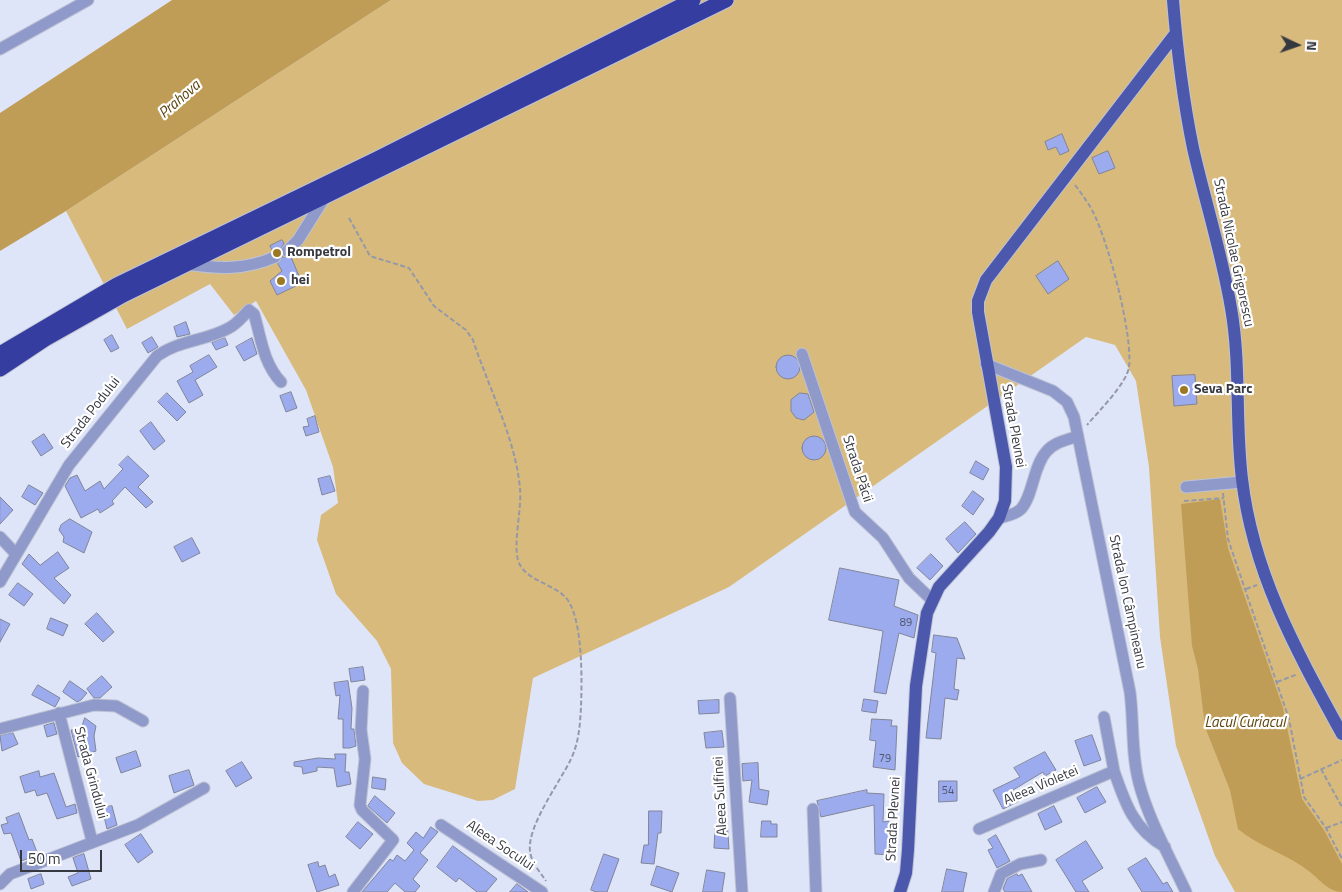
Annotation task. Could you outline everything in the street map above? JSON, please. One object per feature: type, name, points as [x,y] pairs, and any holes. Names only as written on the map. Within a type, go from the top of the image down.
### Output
[{"type":"highway","points":[[0,354],[39,329],[124,281],[377,159],[693,0]]},
{"type":"highway","points":[[0,370],[45,339],[101,307],[726,0]]},
{"type":"main road","name":"Strada Nicolae Grigorescu","points":[[1173,0],[1184,96],[1194,149],[1232,308],[1238,369],[1238,445],[1242,482],[1266,582],[1278,612],[1307,671],[1342,734]]},
{"type":"main road","name":"Strada Plevnei","points":[[900,892],[906,873],[916,686],[923,632],[932,600],[946,577],[999,518],[1005,501],[1006,467],[978,312],[981,290],[986,280],[1176,33]]},
{"type":"street","points":[[0,49],[88,0]]},
{"type":"street","points":[[288,251],[298,240],[325,197]]},
{"type":"street","points":[[187,264],[217,269],[240,268],[259,264],[275,257]]},
{"type":"street","name":"Strada Podului","points":[[0,582],[69,465],[157,356],[175,344],[224,331],[232,327],[249,310],[254,314],[264,352],[273,374],[281,382]]},
{"type":"street","name":"Strada Păcii","points":[[802,354],[855,512],[883,538],[910,578],[932,600]]},
{"type":"street","name":"Strada Ion Câmpineanu","points":[[986,364],[1053,391],[1067,402],[1074,418],[1130,692],[1134,718],[1133,743],[1139,783],[1186,892]]},
{"type":"street","points":[[999,518],[1014,514],[1022,508],[1036,471],[1046,452],[1059,442],[1078,436]]},
{"type":"street","points":[[1186,487],[1242,482]]},
{"type":"street","points":[[0,537],[16,554]]},
{"type":"street","points":[[353,892],[393,840],[362,810],[360,805],[365,759],[361,730],[363,691]]},
{"type":"street","name":"Aleea Sulfinei","points":[[730,698],[742,892]]},
{"type":"street","points":[[0,729],[79,708],[106,705],[124,710],[143,721]]},
{"type":"street","name":"Strada Grindului","points":[[59,713],[92,841]]},
{"type":"street","points":[[1104,718],[1114,771],[1131,816],[1150,838],[1165,847]]},
{"type":"street","name":"Aleea Violetei","points":[[979,829],[1114,771]]},
{"type":"street","name":"Strada Grindului","points":[[0,884],[10,874],[92,841],[138,825],[204,788]]},
{"type":"street","points":[[813,810],[816,892]]},
{"type":"street","name":"Aleea Socului","points":[[441,825],[545,888]]},
{"type":"street","points":[[994,892],[1001,874],[1020,864],[1040,860]]},
{"type":"path","points":[[1068,174],[1092,211],[1114,273],[1126,326],[1129,368],[1113,395],[1078,436]]},
{"type":"path","points":[[349,218],[370,256],[409,268],[434,306],[466,330],[473,340],[512,446],[517,466],[521,508],[516,547],[518,561],[524,570],[535,579],[556,590],[567,599],[572,609],[582,667],[578,740],[572,758],[543,808],[530,844],[533,860],[545,888]]},
{"type":"path","points":[[1222,484],[1228,539],[1289,719],[1304,797],[1326,828],[1342,859]]},
{"type":"path","points":[[1184,501],[1224,498]]},
{"type":"path","points":[[1277,682],[1307,671]]},
{"type":"path","points":[[1300,779],[1342,760]]},
{"type":"path","points":[[1321,769],[1342,807]]},
{"type":"path","points":[[1326,828],[1342,822]]},
{"type":"shaded area","points":[[391,0],[1342,0],[1342,892],[1235,892],[1215,856],[1176,746],[1160,637],[1149,467],[1136,381],[1115,345],[1086,337],[729,587],[533,678],[515,789],[493,800],[478,801],[424,784],[402,763],[393,743],[391,669],[377,641],[336,594],[317,540],[321,515],[338,503],[333,467],[306,390],[256,301],[234,315],[210,284],[127,329],[66,211]]},
{"type":"water","name":"Prahova","points":[[172,0],[391,0],[66,211],[0,251],[0,113]]},
{"type":"water","name":"Lacul Curiacul","points":[[1220,499],[1228,548],[1283,708],[1302,799],[1324,830],[1342,864],[1342,892],[1329,888],[1292,860],[1255,841],[1238,829],[1230,790],[1205,727],[1198,669],[1192,646],[1181,504]]},
{"type":"building","points":[[1062,134],[1069,151],[1060,155],[1056,147],[1048,150],[1045,142]]},
{"type":"building","points":[[1108,151],[1115,168],[1099,174],[1092,158]]},
{"type":"building","points":[[282,240],[284,243],[280,251],[272,250],[270,246]]},
{"type":"building","points":[[282,257],[291,257],[302,283],[277,295],[270,281],[282,271],[278,264]]},
{"type":"building","points":[[1058,261],[1069,279],[1048,294],[1036,276]]},
{"type":"building","points":[[186,322],[190,334],[177,337],[174,327]]},
{"type":"building","points":[[112,335],[119,348],[111,352],[104,340]]},
{"type":"building","points":[[152,337],[158,347],[148,353],[142,343]]},
{"type":"building","points":[[225,338],[228,345],[216,350],[212,343]]},
{"type":"building","points":[[252,338],[257,354],[244,361],[236,347]]},
{"type":"building","points":[[209,355],[217,367],[195,380],[203,395],[189,403],[177,381],[193,372],[190,366]]},
{"type":"building","points":[[788,355],[797,358],[800,367],[797,376],[788,379],[779,376],[776,367],[779,358]]},
{"type":"building","name":"Seva Parc","points":[[1195,375],[1197,404],[1174,406],[1172,376]]},
{"type":"building","points":[[291,392],[297,408],[286,412],[280,396]]},
{"type":"building","points":[[167,393],[186,412],[177,421],[158,402]]},
{"type":"building","points":[[800,393],[808,394],[814,412],[804,420],[796,418],[791,411],[791,400]]},
{"type":"building","points":[[315,416],[319,432],[306,436],[303,427],[309,426],[307,419]]},
{"type":"building","points":[[151,422],[165,441],[154,450],[140,431]]},
{"type":"building","points":[[44,434],[53,448],[41,456],[32,442]]},
{"type":"building","points":[[814,436],[823,439],[826,448],[823,457],[814,460],[805,457],[802,448],[805,439]]},
{"type":"building","points":[[128,456],[149,476],[138,487],[153,502],[146,508],[125,487],[112,501],[114,504],[100,513],[98,509],[81,518],[65,486],[70,478],[77,475],[85,491],[100,481],[104,489],[123,469],[119,465]]},
{"type":"building","points":[[976,461],[989,469],[983,480],[970,473]]},
{"type":"building","points":[[330,476],[335,491],[322,495],[318,479]]},
{"type":"building","points":[[29,485],[43,493],[35,505],[22,497]]},
{"type":"building","points":[[973,491],[984,499],[973,515],[962,506]]},
{"type":"building","points":[[0,497],[13,510],[0,524]]},
{"type":"building","points":[[70,519],[92,532],[84,553],[63,542],[64,537],[59,530],[61,525]]},
{"type":"building","points":[[965,522],[976,534],[958,553],[946,539]]},
{"type":"building","points":[[192,538],[200,553],[182,562],[174,547]]},
{"type":"building","points":[[58,552],[69,568],[54,578],[71,595],[64,604],[22,564],[29,554],[40,565]]},
{"type":"building","points":[[931,554],[943,566],[930,580],[917,568]]},
{"type":"building","points":[[840,568],[899,580],[894,606],[918,615],[914,638],[899,633],[886,694],[874,692],[883,631],[829,620]]},
{"type":"building","points":[[18,583],[33,594],[24,606],[9,595]]},
{"type":"building","points":[[97,613],[114,632],[103,642],[85,624]]},
{"type":"building","points":[[51,618],[68,625],[63,636],[47,629]]},
{"type":"building","points":[[0,619],[10,624],[0,642]]},
{"type":"building","points":[[934,635],[957,638],[965,659],[957,658],[954,689],[959,690],[957,700],[945,698],[941,739],[926,738],[936,653],[932,652]]},
{"type":"building","points":[[363,667],[365,680],[351,682],[349,669]]},
{"type":"building","points":[[102,676],[112,687],[100,698],[94,698],[87,689]]},
{"type":"building","points":[[70,681],[87,693],[77,702],[63,692]]},
{"type":"building","points":[[348,681],[352,708],[351,729],[354,729],[356,746],[343,748],[343,719],[338,719],[340,695],[336,696],[334,683]]},
{"type":"building","points":[[38,685],[60,698],[55,707],[32,695]]},
{"type":"building","points":[[864,699],[878,701],[876,713],[862,711]]},
{"type":"building","points":[[719,700],[719,713],[699,714],[698,701]]},
{"type":"building","points":[[85,718],[96,726],[94,736],[96,751],[78,757],[71,730],[81,728]]},
{"type":"building","points":[[872,719],[892,720],[891,726],[897,726],[895,770],[873,767],[876,741],[870,740]]},
{"type":"building","points":[[54,723],[57,734],[47,737],[44,726]]},
{"type":"building","points":[[722,731],[724,747],[706,748],[704,733]]},
{"type":"building","points":[[13,733],[18,744],[2,751],[0,736]]},
{"type":"building","points":[[1092,735],[1101,760],[1084,766],[1075,741]]},
{"type":"building","points":[[136,751],[141,766],[121,773],[116,758]]},
{"type":"building","points":[[1045,752],[1056,770],[1045,776],[1043,772],[1013,790],[1019,801],[1003,809],[993,790],[1020,777],[1014,768]]},
{"type":"building","points":[[335,754],[346,754],[345,772],[349,772],[351,784],[337,787],[334,768],[317,767],[317,771],[303,774],[302,767],[294,766],[294,762],[318,758],[335,759]]},
{"type":"building","points":[[242,762],[252,778],[236,787],[226,771]]},
{"type":"building","points":[[758,763],[759,789],[769,791],[767,805],[749,802],[752,780],[743,781],[742,764]]},
{"type":"building","points":[[189,770],[194,785],[174,793],[169,776]]},
{"type":"building","points":[[39,771],[40,777],[54,773],[66,807],[75,804],[77,813],[57,819],[47,793],[37,796],[35,790],[25,793],[20,777]]},
{"type":"building","points":[[373,777],[386,779],[385,790],[372,788]]},
{"type":"building","points":[[939,781],[957,781],[957,801],[939,802]]},
{"type":"building","points":[[1097,787],[1106,802],[1085,813],[1077,798]]},
{"type":"building","points":[[867,790],[867,793],[884,794],[883,822],[889,821],[892,855],[875,854],[874,805],[821,817],[817,801]]},
{"type":"building","points":[[375,796],[395,813],[387,823],[368,806]]},
{"type":"building","points":[[112,806],[117,825],[107,829],[102,808]]},
{"type":"building","points":[[1054,806],[1062,822],[1045,830],[1038,814]]},
{"type":"building","points":[[649,811],[662,811],[661,833],[658,833],[654,864],[641,863],[644,845],[648,845]]},
{"type":"building","points":[[19,813],[29,840],[32,839],[38,855],[21,861],[11,833],[4,834],[1,825],[8,823],[6,818]]},
{"type":"building","points":[[719,820],[727,820],[729,849],[714,848],[715,828],[718,828]]},
{"type":"building","points":[[762,821],[771,821],[771,824],[777,824],[777,837],[761,837]]},
{"type":"building","points":[[358,822],[373,834],[360,849],[346,837]]},
{"type":"building","points":[[431,827],[438,832],[420,853],[428,860],[413,879],[420,886],[415,892],[405,892],[395,883],[387,892],[362,892],[390,859],[393,861],[397,855],[405,861],[414,850],[407,843],[416,832],[423,838]]},
{"type":"building","points":[[141,834],[153,852],[138,863],[125,845]]},
{"type":"building","points":[[996,835],[1010,861],[997,868],[988,850],[993,848],[988,840]]},
{"type":"building","points":[[1086,841],[1103,868],[1082,881],[1089,892],[1076,892],[1056,860]]},
{"type":"building","points":[[453,846],[497,879],[486,892],[477,892],[459,878],[456,882],[437,867]]},
{"type":"building","points":[[84,854],[91,879],[72,886],[68,877],[78,873],[73,858]]},
{"type":"building","points":[[604,854],[619,859],[607,892],[596,892],[591,890]]},
{"type":"building","points":[[1146,858],[1163,884],[1167,882],[1173,892],[1142,892],[1128,869]]},
{"type":"building","points":[[318,862],[319,867],[325,865],[329,877],[335,874],[339,885],[317,892],[308,865]]},
{"type":"building","points":[[657,866],[679,873],[672,892],[651,885]]},
{"type":"building","points":[[947,869],[967,873],[963,892],[942,892]]},
{"type":"building","points":[[707,870],[725,873],[722,892],[703,892]]},
{"type":"building","points":[[41,874],[44,884],[31,889],[28,879]]},
{"type":"building","points":[[1017,874],[1018,876],[1022,874],[1032,892],[1005,892],[1003,889],[1007,879]]},
{"type":"building","points":[[517,884],[528,892],[510,892]]},
{"type":"place","name":"Rompetrol","points":[[277,253]]},
{"type":"place","name":"hei","points":[[281,281]]},
{"type":"place","name":"Seva Parc","points":[[1184,390]]}]
